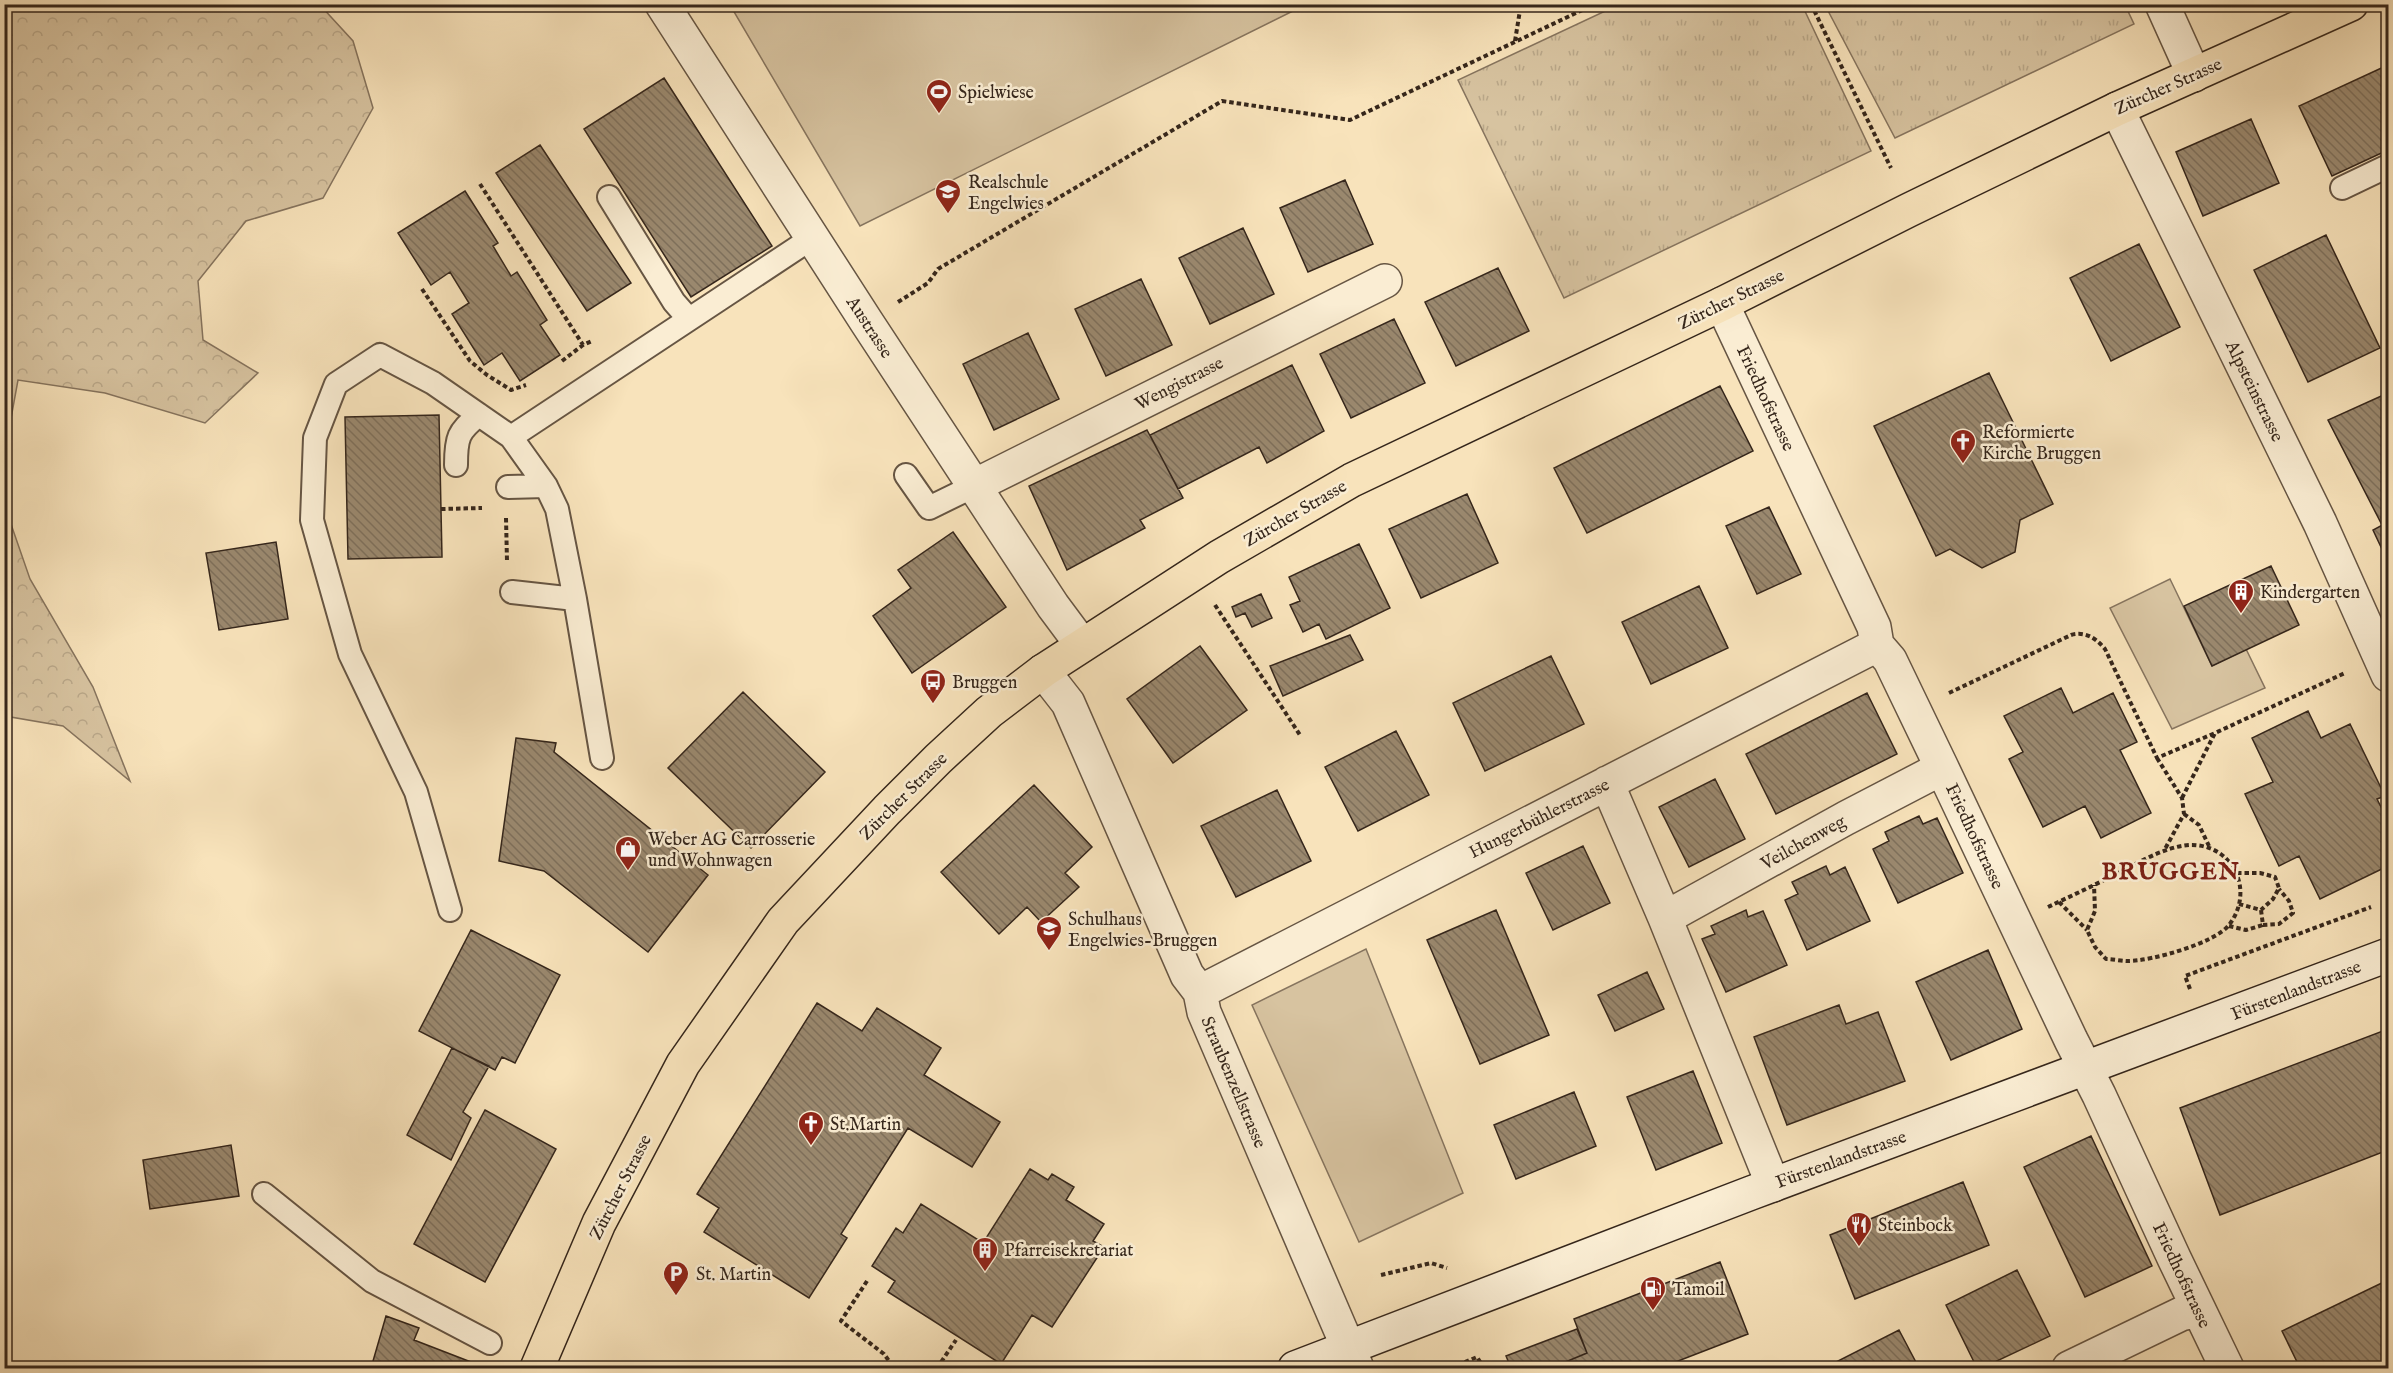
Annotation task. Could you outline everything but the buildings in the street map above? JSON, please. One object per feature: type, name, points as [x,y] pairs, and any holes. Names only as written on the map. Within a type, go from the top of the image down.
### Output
[{"type":"main road","name":"Zürcher Strasse","points":[[537,1368],[599,1223],[683,1064],[783,921],[938,759],[989,712],[1043,671],[1219,557],[1353,480],[1722,304],[2117,109],[2351,4]]},
{"type":"street","name":"Austrasse","points":[[662,4],[974,486],[1053,606],[1082,645]]},
{"type":"street","points":[[2162,4],[2194,75]]},
{"type":"street","name":"Alpsteinstrasse","points":[[2117,109],[2320,523],[2388,675]]},
{"type":"street","name":"Wengistrasse","points":[[974,486],[1385,281]]},
{"type":"street","name":"Friedhofstrasse","points":[[1722,304],[1874,627],[1877,645],[1890,660],[2227,1368]]},
{"type":"street","name":"Hungerbühlerstrasse","points":[[1200,992],[1877,645]]},
{"type":"street","name":"Straubenzellstrasse","points":[[1043,671],[1068,703],[1186,975],[1200,992],[1204,1012],[1352,1358]]},
{"type":"street","name":"Veilchenweg","points":[[1665,918],[1942,768]]},
{"type":"street","points":[[1607,783],[1665,918],[1773,1185]]},
{"type":"street","name":"Fürstenlandstrasse","points":[[1295,1368],[1352,1358],[1773,1185],[2388,955]]},
{"type":"street","points":[[2069,1368],[2181,1314],[2198,1310]]},
{"type":"lane","points":[[2342,188],[2388,166]]},
{"type":"lane","points":[[609,197],[674,302],[688,318]]},
{"type":"lane","points":[[511,436],[812,238]]},
{"type":"lane","points":[[450,910],[416,792],[350,654],[312,520],[315,438],[336,384],[380,356],[433,383],[511,436],[546,486],[556,509],[575,599],[602,758]]},
{"type":"lane","points":[[456,465],[456,447],[463,428],[479,415]]},
{"type":"lane","points":[[906,475],[929,508],[974,486]]},
{"type":"lane","points":[[507,497],[546,486]]},
{"type":"lane","points":[[512,592],[575,599]]},
{"type":"lane","points":[[264,1194],[372,1281],[490,1343]]},
{"type":"path","points":[[1515,41],[1521,4]]},
{"type":"path","points":[[866,321],[928,283],[938,269],[1222,101],[1350,120],[1594,4]]},
{"type":"path","points":[[1811,4],[1891,168]]},
{"type":"path","points":[[480,184],[583,345]]},
{"type":"path","points":[[422,289],[470,361],[487,375],[511,390],[525,386],[534,380]]},
{"type":"path","points":[[560,362],[583,345],[602,336]]},
{"type":"path","points":[[507,497],[508,584],[512,586],[512,592]]},
{"type":"path","points":[[1215,604],[1300,735]]},
{"type":"path","points":[[1958,689],[2071,635],[2084,634],[2096,639],[2105,649],[2157,758],[2182,798],[2184,814],[2165,850]]},
{"type":"path","points":[[2157,758],[2349,671]]},
{"type":"path","points":[[2182,798],[2215,733]]},
{"type":"path","points":[[2184,814],[2199,825],[2209,846],[2225,858],[2238,873],[2241,886],[2239,904],[2229,926],[2208,939],[2181,950],[2151,958],[2128,961],[2106,958],[2095,947],[2087,930],[2059,902],[2165,850],[2188,845],[2209,846]]},
{"type":"path","points":[[2229,926],[2246,930],[2263,925],[2279,924],[2294,913],[2289,901],[2278,888],[2275,877],[2260,873],[2238,873]]},
{"type":"path","points":[[2087,930],[2095,911],[2094,885]]},
{"type":"path","points":[[2261,910],[2273,899],[2278,888]]},
{"type":"path","points":[[2239,904],[2261,910]]},
{"type":"path","points":[[2190,990],[2185,976],[2371,907]]},
{"type":"path","points":[[2261,910],[2263,925]]},
{"type":"path","points":[[1381,1275],[1431,1263],[1455,1271]]},
{"type":"path","points":[[867,1281],[841,1321],[884,1354],[894,1368]]},
{"type":"path","points":[[937,1368],[956,1340]]},
{"type":"path","points":[[1451,1368],[1478,1357],[1484,1368]]},
{"type":"green space","points":[[5,4],[320,5],[353,41],[373,108],[323,198],[246,221],[198,281],[203,340],[258,373],[205,423],[105,393],[18,380],[5,451]]},
{"type":"green space","name":"Spielwiese","points":[[730,5],[1305,5],[860,226]]},
{"type":"green space","points":[[1618,5],[1802,5],[1871,151],[1564,298],[1458,80]]},
{"type":"green space","points":[[1825,5],[2125,5],[2134,24],[1895,138]]},
{"type":"green space","points":[[4,504],[30,579],[93,687],[130,781],[63,726],[5,716]]},
{"type":"green space","points":[[2170,579],[2212,666],[2246,649],[2265,688],[2172,729],[2110,608]]},
{"type":"green space","points":[[1366,949],[1463,1193],[1359,1242],[1252,1005]]},
{"type":"place","name":"Spielwiese","points":[[939,115]]},
{"type":"place","name":"Realschule Engelwies","points":[[948,215]]},
{"type":"place","name":"Reformierte Kirche Bruggen","points":[[1963,465]]},
{"type":"place","name":"Kindergarten","points":[[2241,615]]},
{"type":"place","name":"Bruggen","points":[[933,705]]},
{"type":"place","name":"Weber AG Carrosserie und Wohnwagen","points":[[628,872]]},
{"type":"place","name":"Schulhaus Engelwies-Bruggen","points":[[1049,952]]},
{"type":"place","name":"St.Martin","points":[[811,1147]]},
{"type":"place","name":"Steinbock","points":[[1859,1248]]},
{"type":"place","name":"Pfarreisekretariat","points":[[985,1273]]},
{"type":"place","name":"St. Martin","points":[[676,1297]]},
{"type":"place","name":"Tamoil","points":[[1653,1312]]},
{"type":"district","name":"BRUGGEN","points":[[2171,871]]}]
